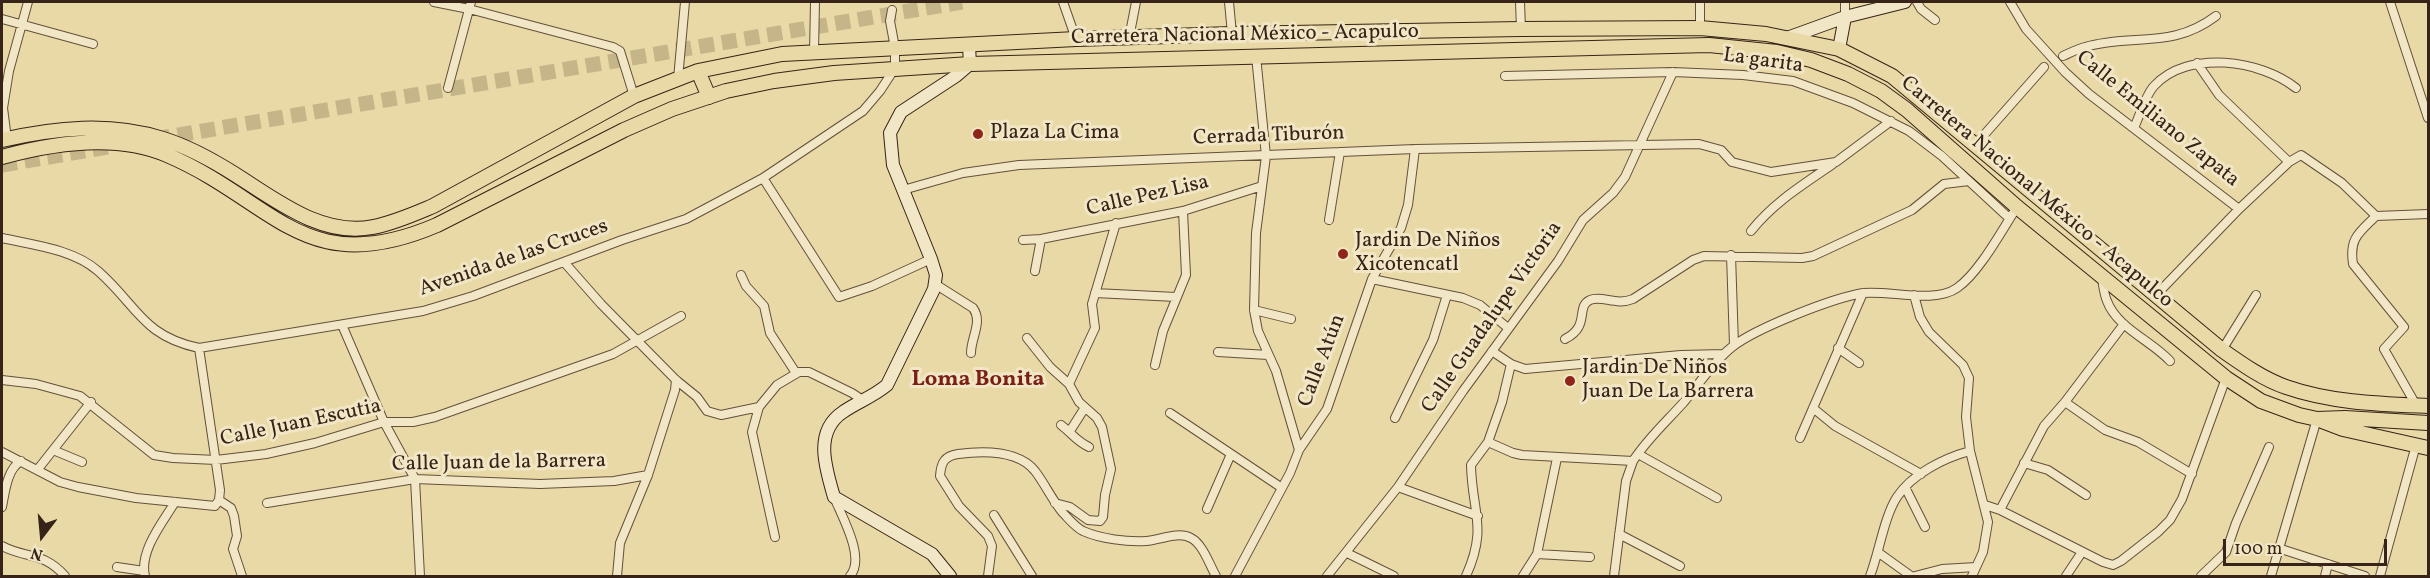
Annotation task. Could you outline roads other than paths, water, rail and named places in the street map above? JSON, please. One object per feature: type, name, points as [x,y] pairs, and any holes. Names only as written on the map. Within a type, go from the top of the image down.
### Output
[{"type":"main road","name":"Carretera Nacional México - Acapulco","points":[[4,140],[50,130],[88,128],[141,133],[163,139],[205,157],[277,202],[313,220],[339,227],[372,228],[406,218],[433,206],[633,96],[698,71],[782,54],[1076,39],[1232,34],[1521,28],[1700,28],[1742,31],[1839,50],[1892,76],[2222,350],[2246,367],[2275,382],[2309,394],[2338,400],[2422,406]]},
{"type":"main road","name":"Carretera Nacional México - Acapulco","points":[[2,157],[27,150],[88,142],[136,146],[166,154],[196,169],[261,212],[313,239],[344,245],[376,244],[406,238],[437,225],[624,130],[672,109],[774,81],[834,73],[970,64],[1709,45],[1777,52],[1811,60],[1838,70],[1881,91],[1907,110],[2013,212],[2101,274],[2226,378],[2278,409],[2317,419],[2345,417],[2428,423]]},
{"type":"main road","points":[[698,71],[709,97]]},
{"type":"main road","points":[[2317,419],[2343,429],[2422,446]]},
{"type":"street","points":[[4,140],[3,108],[9,71],[28,2]]},
{"type":"street","points":[[434,2],[470,5],[613,47],[620,51],[633,96]]},
{"type":"street","points":[[678,79],[686,2]]},
{"type":"street","points":[[814,52],[815,2]]},
{"type":"street","points":[[1063,2],[1076,39]]},
{"type":"street","points":[[1130,38],[1136,2]]},
{"type":"street","points":[[1229,2],[1232,34]]},
{"type":"street","points":[[1520,2],[1521,28]]},
{"type":"street","points":[[1700,2],[1700,28]]},
{"type":"street","points":[[1839,50],[1845,17],[1845,2]]},
{"type":"street","points":[[1787,38],[1845,17],[1905,2]]},
{"type":"street","points":[[1917,2],[1921,9],[1935,20]]},
{"type":"street","name":"Calle Emiliano Zapata","points":[[2010,2],[2026,29],[2065,72],[2239,209]]},
{"type":"street","points":[[2390,2],[2428,116]]},
{"type":"street","points":[[448,88],[470,5]]},
{"type":"street","points":[[892,10],[891,32],[895,48],[895,69]]},
{"type":"street","points":[[2063,56],[2086,47],[2169,37],[2193,31],[2216,16]]},
{"type":"street","points":[[2,19],[93,44]]},
{"type":"street","points":[[850,576],[853,573],[855,558],[853,541],[834,498],[825,467],[823,451],[825,438],[831,424],[841,413],[878,394],[886,386],[901,359],[935,284],[936,275],[893,165],[890,134],[893,123],[901,112],[956,76],[970,64],[969,46]]},
{"type":"street","points":[[1256,56],[1266,156],[1256,233],[1254,310],[1258,331],[1276,371],[1299,450]]},
{"type":"street","points":[[2134,128],[2153,87],[2167,75],[2197,63],[2255,67],[2282,77],[2296,88]]},
{"type":"street","points":[[2197,63],[2219,95],[2289,162]]},
{"type":"street","points":[[1976,144],[2044,67]]},
{"type":"street","name":"Avenida de las Cruces","points":[[2,238],[62,252],[82,260],[97,270],[151,328],[165,338],[199,348],[423,311],[473,296],[686,219],[763,177],[862,111],[895,69]]},
{"type":"street","name":"La garita","points":[[1505,76],[1673,72],[1743,75],[1793,81],[1853,103],[1909,131],[1942,156],[1969,181],[2013,212]]},
{"type":"street","name":"Calle Guadalupe Victoria","points":[[1327,576],[1398,487],[1508,328],[1558,261],[1583,220],[1619,185],[1673,72]]},
{"type":"street","points":[[1751,231],[1782,199],[1891,121]]},
{"type":"street","name":"Cerrada Tiburón","points":[[903,190],[963,173],[1019,165],[1415,148],[1699,144],[1721,150],[1732,162],[1771,172],[1836,162]]},
{"type":"street","name":"Calle Atún","points":[[1235,576],[1282,489],[1299,450],[1327,409],[1372,279],[1404,221],[1415,148]]},
{"type":"street","points":[[1329,220],[1340,152]]},
{"type":"street","points":[[2157,294],[2239,209],[2289,162],[2301,155],[2342,183],[2376,216]]},
{"type":"street","points":[[763,177],[839,297],[872,286],[931,259]]},
{"type":"street","points":[[1566,339],[1575,334],[1581,326],[1582,308],[1590,300],[1598,298],[1623,303],[1634,299],[1693,260],[1704,256],[1802,258],[1813,256],[1912,210],[1944,184],[1969,181]]},
{"type":"street","name":"Calle Pez Lisa","points":[[1023,240],[1041,239],[1183,211],[1262,186]]},
{"type":"street","points":[[1155,365],[1164,331],[1186,275],[1183,211]]},
{"type":"street","points":[[1624,576],[1614,574],[1626,482],[1635,457],[1723,354],[1734,345],[1807,310],[1863,293],[1938,294],[1955,289],[1970,278],[2013,212]]},
{"type":"street","points":[[2422,406],[2384,349],[2404,327],[2353,264],[2351,251],[2354,239],[2376,216],[2428,214]]},
{"type":"street","points":[[1069,384],[1095,328],[1092,304],[1116,223]]},
{"type":"street","points":[[1035,271],[1041,239]]},
{"type":"street","points":[[1731,255],[1734,345]]},
{"type":"street","points":[[564,262],[676,380],[697,397],[707,411],[721,415],[759,407]]},
{"type":"street","points":[[2101,274],[2107,303],[2124,324],[2159,349],[2170,362]]},
{"type":"street","points":[[741,275],[746,286],[764,306],[770,333],[796,373]]},
{"type":"street","points":[[1372,279],[1463,298],[1480,305],[1508,328]]},
{"type":"street","points":[[935,284],[976,312],[978,326],[971,343],[971,353]]},
{"type":"street","points":[[1095,293],[1176,297]]},
{"type":"street","points":[[1800,438],[1863,293]]},
{"type":"street","points":[[1395,418],[1433,340],[1447,295]]},
{"type":"street","points":[[1914,295],[1920,316],[1929,332],[1963,365],[1969,378],[1966,417],[1970,451],[1988,522],[1987,536],[1972,576]]},
{"type":"street","points":[[2222,350],[2256,295]]},
{"type":"street","points":[[1254,310],[1291,319]]},
{"type":"street","name":"Calle Juan Escutia","points":[[2,380],[56,389],[80,396],[91,402],[154,455],[216,460],[266,454],[384,422],[413,422],[435,417],[613,354],[636,339],[681,316]]},
{"type":"street","points":[[2000,510],[2044,426],[2124,324]]},
{"type":"street","points":[[342,325],[384,422],[415,479],[420,576]]},
{"type":"street","points":[[1027,338],[1050,367],[1069,384],[1084,409],[1097,418],[1102,427],[1109,458],[1111,470],[1105,495],[1103,518],[1100,521],[1088,520],[1070,507],[1055,503]]},
{"type":"street","points":[[199,348],[220,490],[217,503]]},
{"type":"street","points":[[1838,348],[1859,363]]},
{"type":"street","points":[[1492,351],[1511,364],[1525,369],[1681,355],[1723,354]]},
{"type":"street","points":[[1218,352],[1268,355]]},
{"type":"street","points":[[1466,576],[1475,555],[1479,530],[1471,465],[1488,442],[1511,364]]},
{"type":"street","points":[[775,537],[752,432],[759,407],[777,385],[796,373],[809,372],[864,401]]},
{"type":"street","points":[[1985,506],[2000,510],[2082,552],[2113,565],[2121,561],[2170,520],[2192,474],[2226,378]]},
{"type":"street","points":[[617,576],[620,543],[648,475],[675,390],[676,380]]},
{"type":"street","points":[[38,469],[91,402]]},
{"type":"street","points":[[2065,402],[2105,430],[2138,442],[2192,474]]},
{"type":"street","points":[[1813,408],[1835,426],[1921,474]]},
{"type":"street","points":[[1070,432],[1084,409]]},
{"type":"street","points":[[1170,413],[1282,489]]},
{"type":"street","points":[[2271,576],[2281,549],[2317,419]]},
{"type":"street","points":[[1061,426],[1075,439],[1089,447]]},
{"type":"street","points":[[1488,442],[1513,453],[1557,458],[1635,457],[1717,498]]},
{"type":"street","points":[[2380,576],[2422,446]]},
{"type":"street","points":[[2201,576],[2226,552],[2269,447]]},
{"type":"street","points":[[53,450],[82,462]]},
{"type":"street","points":[[1870,576],[1896,498],[1921,474],[1954,455],[1970,451]]},
{"type":"street","points":[[2,452],[60,482],[78,487],[136,498],[217,503],[231,508],[237,536],[233,549],[242,576]]},
{"type":"street","points":[[988,576],[992,546],[988,536],[959,506],[940,476],[942,462],[949,456],[985,453],[1008,455],[1023,460],[1034,470],[1055,503],[1077,527],[1128,541],[1147,541],[1177,536],[1191,538],[1199,546],[1216,576]]},
{"type":"street","points":[[1207,509],[1231,454]]},
{"type":"street","points":[[1523,576],[1537,554],[1557,458]]},
{"type":"street","points":[[2,507],[11,471],[14,465],[21,461]]},
{"type":"street","points":[[2024,463],[2048,470],[2086,495]]},
{"type":"street","name":"Calle Juan de la Barrera","points":[[267,503],[415,479],[540,484],[614,481],[648,475]]},
{"type":"street","points":[[1398,487],[1478,516]]},
{"type":"street","points":[[1905,487],[1925,527]]},
{"type":"street","points":[[834,498],[932,554],[950,576]]},
{"type":"street","points":[[117,567],[145,574],[148,549],[175,502]]},
{"type":"street","points":[[994,515],[1032,576]]},
{"type":"street","points":[[1618,534],[1680,566]]},
{"type":"street","points":[[2,546],[9,550],[38,556],[65,576]]},
{"type":"street","points":[[2281,549],[2365,576]]},
{"type":"street","points":[[2066,576],[2082,552]]},
{"type":"street","points":[[1347,553],[1394,576]]},
{"type":"street","points":[[1879,553],[1913,576],[1942,569],[1976,567]]},
{"type":"street","points":[[1537,554],[1590,557]]},
{"type":"street","points":[[2325,576],[2328,564]]},
{"type":"tunnel","points":[[155,139],[962,2]]},
{"type":"tunnel","points":[[2,165],[114,146]]},
{"type":"place","name":"Plaza La Cima","points":[[978,134]]},
{"type":"place","name":"Jardin De Niños Xicotencatl","points":[[1343,254]]},
{"type":"place","name":"Jardin De Niños Juan De La Barrera","points":[[1570,381]]},
{"type":"district","name":"Loma Bonita","points":[[978,381]]}]
